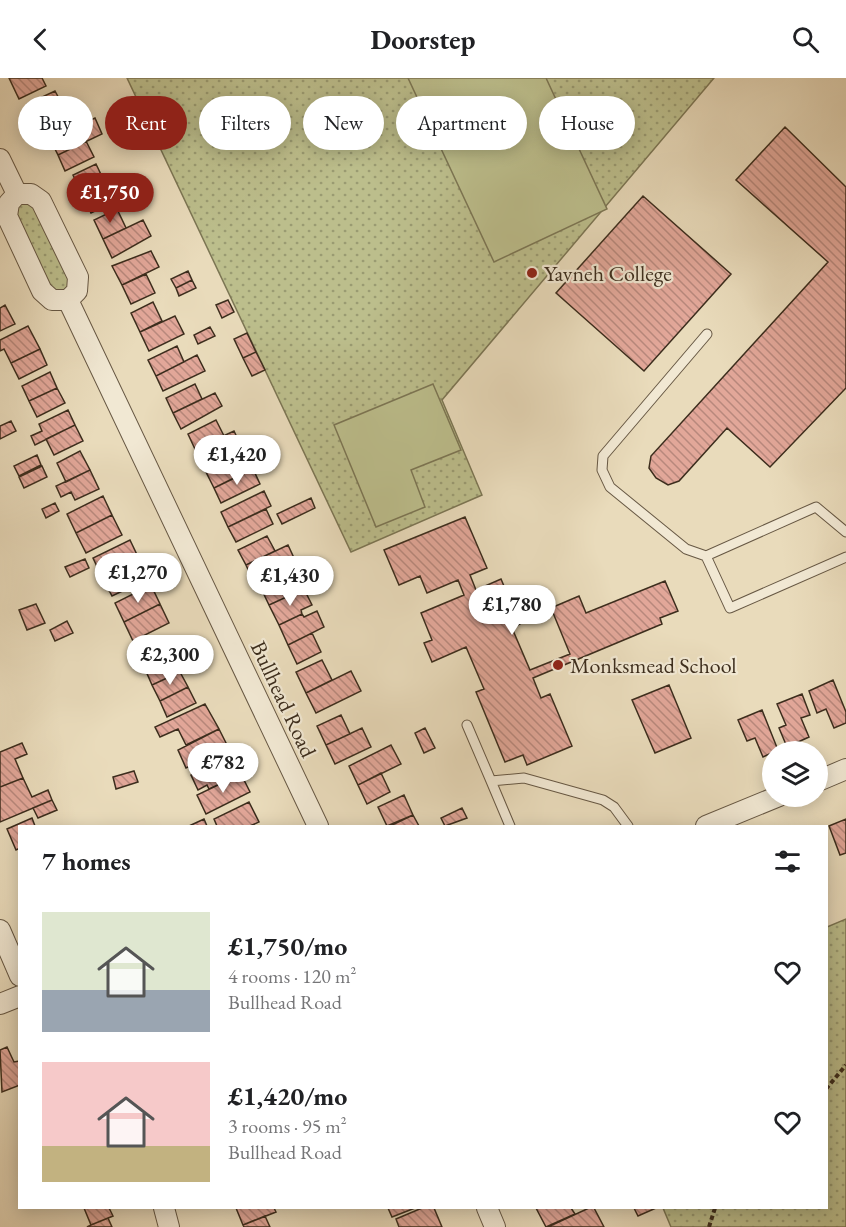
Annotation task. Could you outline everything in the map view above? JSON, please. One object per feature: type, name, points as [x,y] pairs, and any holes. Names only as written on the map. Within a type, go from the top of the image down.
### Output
[{"type":"street","points":[[0,159],[17,194]]},
{"type":"street","points":[[17,194],[31,194],[41,201],[78,278],[77,291],[68,300],[52,300],[42,291],[7,216],[9,203],[17,194]]},
{"type":"street","name":"Bullhead Road","points":[[68,300],[318,825]]},
{"type":"street","points":[[828,777],[846,769]]},
{"type":"street","points":[[708,825],[762,803]]},
{"type":"street","points":[[0,930],[18,971]]},
{"type":"street","points":[[0,1004],[18,997]]},
{"type":"street","points":[[164,1209],[170,1227]]},
{"type":"street","points":[[487,1209],[495,1227]]},
{"type":"lane","points":[[708,334],[603,456],[602,470],[610,487],[686,549],[706,556],[816,507],[846,532]]},
{"type":"lane","points":[[706,556],[730,608],[846,557]]},
{"type":"lane","points":[[467,725],[510,825]]},
{"type":"lane","points":[[491,781],[524,778],[603,801],[614,807],[627,825]]},
{"type":"path","points":[[828,1087],[846,1065]]},
{"type":"path","points":[[709,1227],[715,1209]]},
{"type":"green space","points":[[127,78],[714,78],[442,400],[482,495],[351,552],[161,150],[187,150],[187,96],[136,96]]},
{"type":"green space","points":[[408,78],[546,78],[554,96],[539,96],[539,150],[580,150],[607,209],[494,262],[442,150],[527,150],[527,96],[416,96]]},
{"type":"green space","points":[[22,202],[31,202],[70,280],[70,286],[60,293],[50,290],[15,217],[17,206]]},
{"type":"green space","points":[[433,384],[461,450],[411,470],[425,507],[376,527],[334,425]]},
{"type":"green space","points":[[846,919],[846,1227],[671,1227],[663,1209],[828,1209],[828,927]]},
{"type":"building","points":[[9,78],[42,78],[46,86],[18,97]]},
{"type":"building","points":[[55,91],[58,96],[44,96]]},
{"type":"building","points":[[95,118],[102,134],[93,138],[93,119]]},
{"type":"building","points":[[785,127],[846,187],[846,388],[770,467],[727,428],[679,481],[668,485],[656,478],[649,468],[651,456],[828,262],[736,180]]},
{"type":"building","points":[[56,150],[68,150],[58,155]]},
{"type":"building","points":[[68,150],[90,150],[94,157],[65,171],[58,155]]},
{"type":"building","points":[[96,164],[105,183],[82,194],[73,175]]},
{"type":"building","points":[[105,183],[114,202],[91,213],[82,194]]},
{"type":"building","points":[[643,196],[731,274],[644,371],[556,293]]},
{"type":"building","points":[[117,209],[126,228],[103,239],[94,220]]},
{"type":"building","points":[[143,220],[151,236],[112,258],[103,239]]},
{"type":"building","points":[[151,251],[159,267],[122,285],[112,266]]},
{"type":"building","points":[[188,271],[192,280],[176,288],[171,279]]},
{"type":"building","points":[[146,274],[155,293],[131,304],[122,285]]},
{"type":"building","points":[[192,280],[196,288],[179,296],[176,288]]},
{"type":"building","points":[[228,300],[234,312],[222,318],[216,305]]},
{"type":"building","points":[[153,302],[162,321],[140,332],[131,313]]},
{"type":"building","points":[[5,305],[15,324],[0,331],[0,308]]},
{"type":"building","points":[[175,316],[184,334],[149,351],[140,332]]},
{"type":"building","points":[[28,326],[40,349],[11,363],[4,349],[0,351],[0,340]]},
{"type":"building","points":[[210,327],[215,336],[198,344],[194,335]]},
{"type":"building","points":[[247,333],[256,352],[243,358],[234,339]]},
{"type":"building","points":[[177,346],[184,362],[156,376],[148,360]]},
{"type":"building","points":[[40,349],[47,365],[19,379],[11,363]]},
{"type":"building","points":[[256,352],[265,370],[252,376],[243,358]]},
{"type":"building","points":[[197,355],[205,371],[163,391],[156,376]]},
{"type":"building","points":[[50,372],[57,388],[29,401],[22,386]]},
{"type":"building","points":[[195,384],[202,399],[173,413],[166,398]]},
{"type":"building","points":[[57,388],[65,403],[37,417],[29,401]]},
{"type":"building","points":[[215,393],[222,406],[181,429],[173,413]]},
{"type":"building","points":[[68,410],[75,425],[35,445],[31,436],[42,431],[39,424]]},
{"type":"building","points":[[216,420],[224,436],[195,449],[188,434]]},
{"type":"building","points":[[11,421],[16,431],[0,439],[0,426]]},
{"type":"building","points":[[75,425],[83,441],[54,455],[46,439]]},
{"type":"building","points":[[234,431],[241,446],[203,465],[195,449]]},
{"type":"building","points":[[80,451],[90,470],[66,482],[57,463]]},
{"type":"building","points":[[246,453],[254,468],[214,488],[206,472]]},
{"type":"building","points":[[37,455],[41,465],[19,476],[14,466]]},
{"type":"building","points":[[42,466],[47,477],[24,488],[19,477]]},
{"type":"building","points":[[253,469],[260,484],[221,503],[214,488]]},
{"type":"building","points":[[90,470],[99,489],[75,500],[71,492],[61,497],[56,486]]},
{"type":"building","points":[[264,491],[271,506],[228,527],[221,512]]},
{"type":"building","points":[[103,496],[112,515],[76,533],[67,514]]},
{"type":"building","points":[[311,498],[315,508],[282,524],[277,514]]},
{"type":"building","points":[[55,503],[59,511],[46,518],[42,509]]},
{"type":"building","points":[[266,509],[273,524],[236,542],[228,527]]},
{"type":"building","points":[[112,515],[122,535],[86,553],[76,533]]},
{"type":"building","points":[[465,517],[487,568],[470,575],[476,590],[501,579],[520,624],[512,628],[530,670],[570,654],[551,608],[579,596],[586,613],[665,581],[678,611],[660,618],[662,624],[533,678],[541,698],[550,694],[572,746],[527,765],[523,755],[505,762],[476,692],[484,689],[466,647],[432,662],[424,643],[432,640],[421,613],[464,595],[458,580],[427,593],[420,576],[399,585],[384,550]]},
{"type":"building","points":[[267,536],[275,551],[246,565],[238,550]]},
{"type":"building","points":[[130,540],[139,559],[102,577],[93,558]]},
{"type":"building","points":[[288,545],[294,558],[253,580],[246,565]]},
{"type":"building","points":[[85,559],[89,568],[70,577],[65,567]]},
{"type":"building","points":[[139,559],[148,579],[112,596],[102,577]]},
{"type":"building","points":[[284,574],[293,594],[269,605],[260,586]]},
{"type":"building","points":[[151,585],[160,604],[124,622],[115,603]]},
{"type":"building","points":[[304,589],[312,605],[301,610],[302,614],[279,625],[269,605]]},
{"type":"building","points":[[36,604],[45,623],[27,630],[19,610]]},
{"type":"building","points":[[160,604],[169,623],[133,641],[124,622]]},
{"type":"building","points":[[317,611],[324,627],[288,645],[279,625],[302,614],[304,617]]},
{"type":"building","points":[[67,621],[73,633],[55,641],[50,630]]},
{"type":"building","points":[[312,633],[321,652],[297,664],[288,645]]},
{"type":"building","points":[[165,640],[173,655],[145,669],[137,653]]},
{"type":"building","points":[[173,655],[180,672],[152,685],[145,669]]},
{"type":"building","points":[[322,660],[332,680],[306,693],[296,672]]},
{"type":"building","points":[[351,671],[361,691],[316,713],[306,693]]},
{"type":"building","points":[[180,672],[188,687],[160,701],[152,685]]},
{"type":"building","points":[[833,680],[846,712],[846,723],[834,728],[826,709],[817,713],[809,691]]},
{"type":"building","points":[[669,685],[691,738],[655,753],[632,700]]},
{"type":"building","points":[[188,687],[196,703],[167,717],[160,701]]},
{"type":"building","points":[[802,694],[810,715],[801,718],[809,737],[800,741],[784,741],[779,728],[786,725],[777,704]]},
{"type":"building","points":[[205,704],[219,729],[186,745],[178,729],[160,737],[155,727]]},
{"type":"building","points":[[762,710],[774,741],[762,741],[762,755],[755,738],[747,741],[738,720]]},
{"type":"building","points":[[341,715],[350,734],[326,745],[317,726]]},
{"type":"building","points":[[362,728],[371,747],[335,764],[326,745]]},
{"type":"building","points":[[425,728],[435,748],[424,753],[415,733]]},
{"type":"building","points":[[219,729],[228,747],[186,768],[178,750]]},
{"type":"building","points":[[22,743],[27,754],[15,759],[23,778],[0,787],[0,752]]},
{"type":"building","points":[[391,745],[401,764],[358,785],[349,766]]},
{"type":"building","points":[[232,755],[241,774],[209,789],[207,785],[198,790],[191,775]]},
{"type":"building","points":[[134,771],[138,782],[116,789],[113,777]]},
{"type":"building","points":[[381,773],[390,792],[367,804],[358,785]]},
{"type":"building","points":[[241,774],[250,792],[206,814],[197,795]]},
{"type":"building","points":[[23,778],[32,797],[48,790],[52,800],[0,822],[0,787]]},
{"type":"building","points":[[404,795],[413,815],[387,825],[378,807]]},
{"type":"building","points":[[52,800],[57,810],[38,818],[33,808]]},
{"type":"building","points":[[249,802],[259,822],[252,825],[217,825],[214,819]]},
{"type":"building","points":[[462,808],[467,818],[444,825],[441,818]]},
{"type":"building","points":[[413,815],[418,825],[392,825]]},
{"type":"building","points":[[32,818],[35,825],[18,825],[18,849],[16,850],[7,829]]},
{"type":"building","points":[[204,819],[207,825],[191,825]]},
{"type":"building","points":[[846,819],[846,853],[840,855],[829,826]]},
{"type":"building","points":[[7,1047],[14,1062],[18,1061],[18,1086],[2,1092],[0,1050]]},
{"type":"building","points":[[84,1209],[110,1209],[113,1216],[91,1225]]},
{"type":"building","points":[[236,1209],[274,1209],[276,1212],[243,1225]]},
{"type":"building","points":[[388,1209],[412,1209],[392,1217]]},
{"type":"building","points":[[420,1209],[434,1209],[442,1227],[399,1227],[396,1219]]},
{"type":"building","points":[[537,1209],[572,1209],[575,1214],[546,1227]]},
{"type":"building","points":[[587,1209],[595,1209],[604,1227],[548,1227]]},
{"type":"building","points":[[634,1209],[654,1209],[638,1216]]},
{"type":"building","points":[[265,1216],[270,1227],[244,1227],[243,1225]]},
{"type":"building","points":[[108,1218],[112,1227],[87,1227],[91,1225]]},
{"type":"place","name":"Yavneh College","points":[[532,273]]},
{"type":"place","name":"Monksmead School","points":[[558,665]]}]
